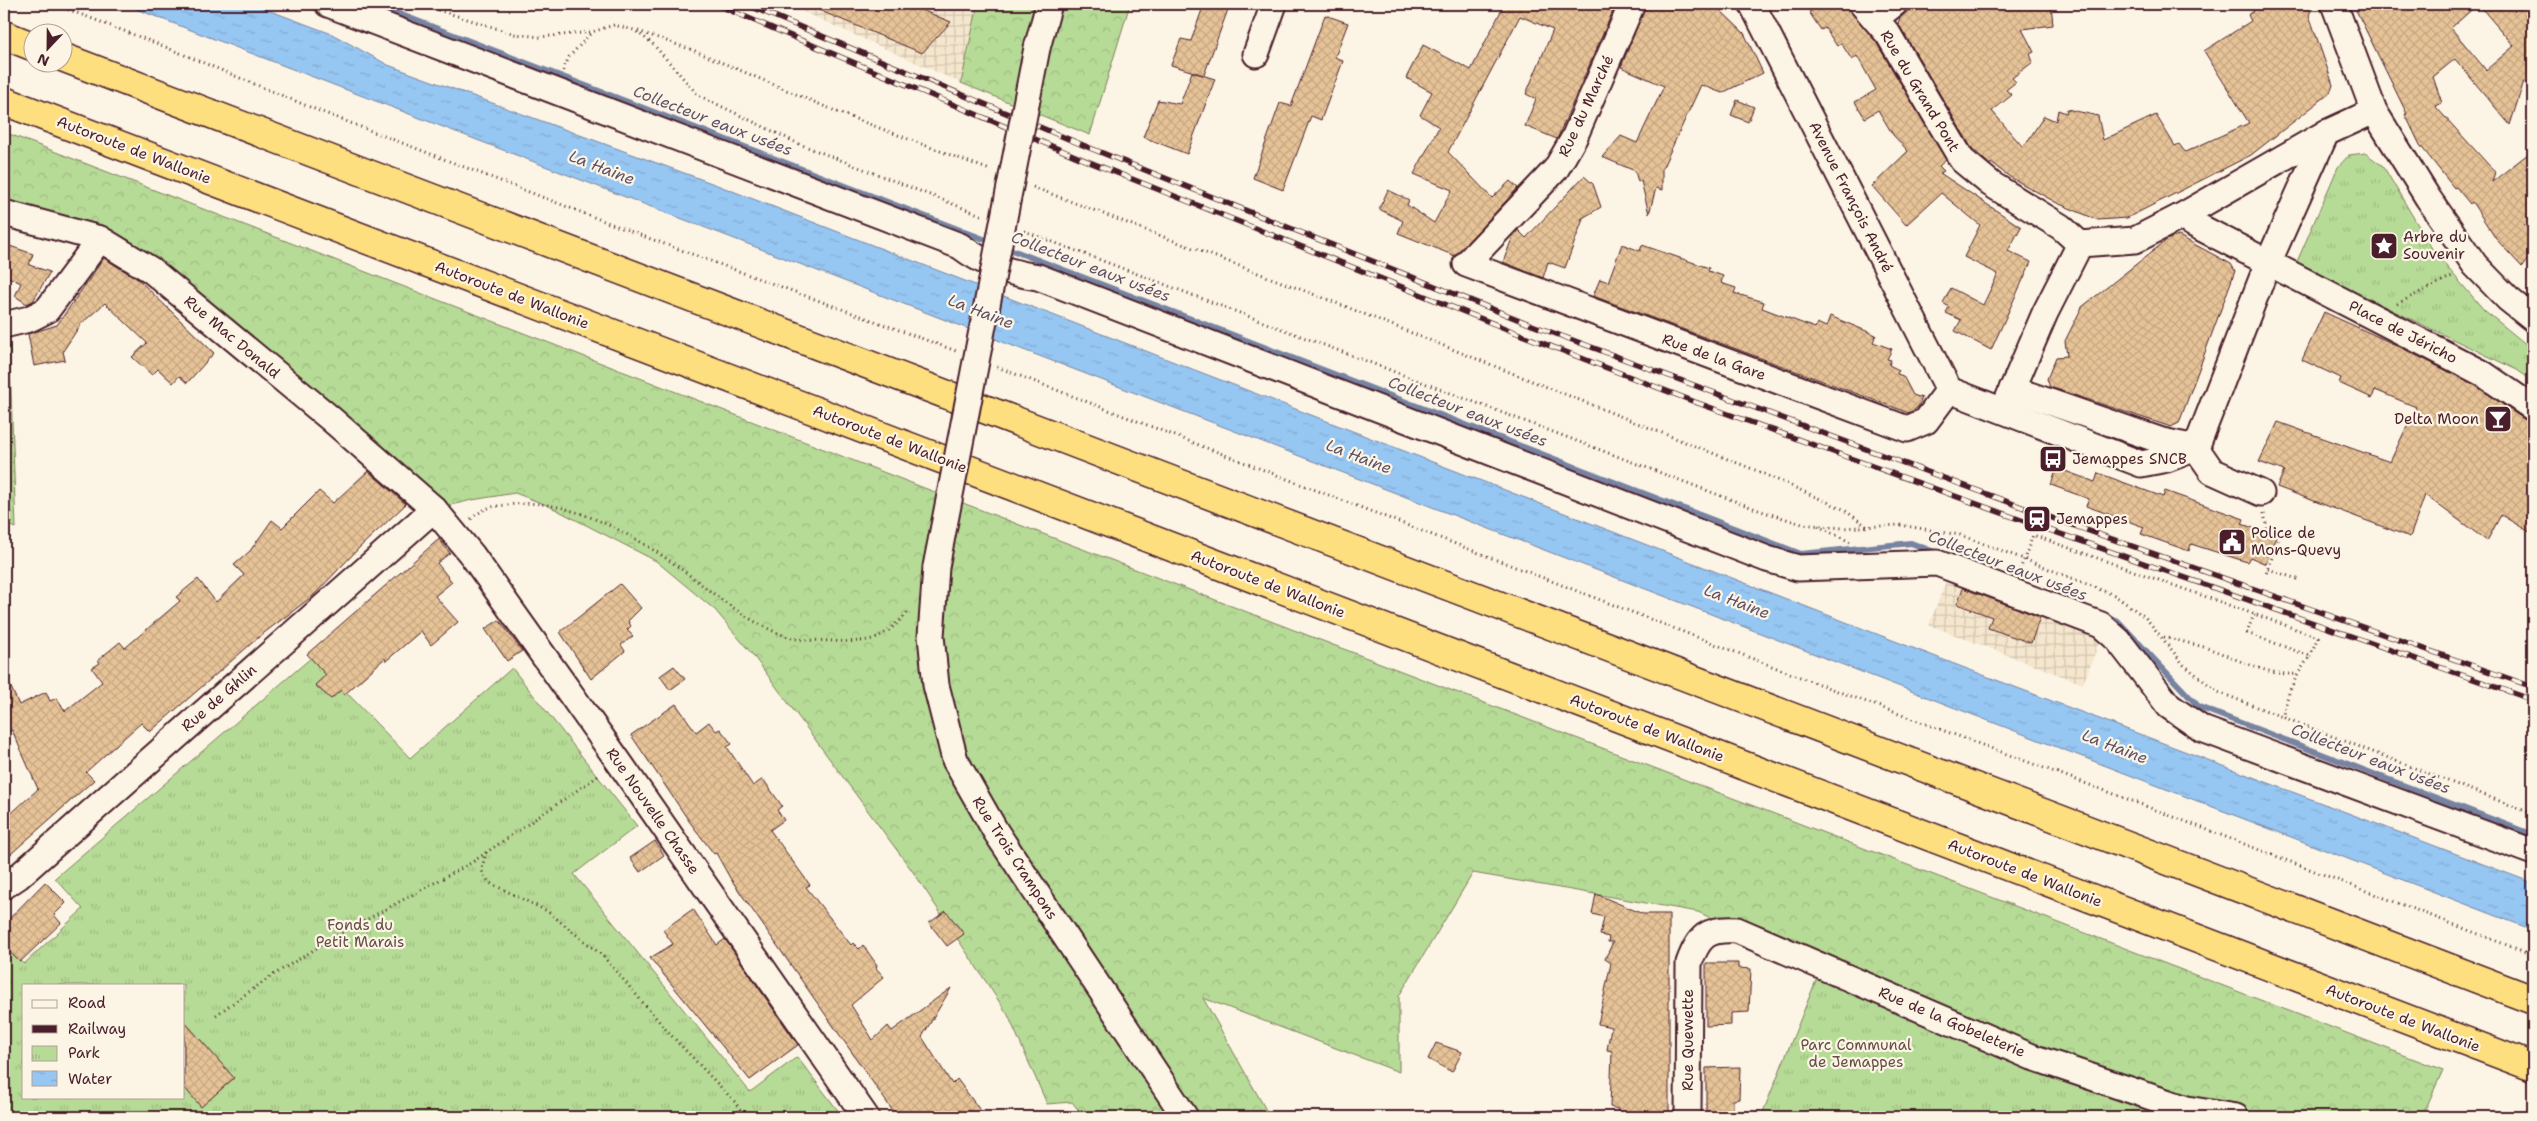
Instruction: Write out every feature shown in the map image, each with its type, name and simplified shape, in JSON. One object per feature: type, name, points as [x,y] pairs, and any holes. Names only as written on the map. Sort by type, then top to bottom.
[{"type":"highway","points":[[4,35],[22,42]]},
{"type":"highway","points":[[72,61],[2533,1000]]},
{"type":"highway","name":"Autoroute de Wallonie","points":[[4,100],[2533,1067]]},
{"type":"street","points":[[328,4],[960,246],[973,257],[1021,275],[1038,277],[1767,559],[1798,568],[1937,563],[2101,625],[2118,640],[2169,706],[2202,729],[2533,852]]},
{"type":"street","name":"Rue Trois Crampons","points":[[1049,4],[1038,48],[935,576],[931,636],[936,686],[955,760],[996,832],[1185,1117]]},
{"type":"street","points":[[1256,54],[1274,4]]},
{"type":"street","name":"Rue du Marché","points":[[1466,264],[1556,169],[1574,138],[1632,4]]},
{"type":"street","name":"Avenue François André","points":[[1752,4],[1949,390]]},
{"type":"street","points":[[1868,12],[1894,4]]},
{"type":"street","points":[[2334,4],[2374,110],[2428,198],[2475,265],[2508,299],[2533,319]]},
{"type":"street","name":"Rue du Grand Pont","points":[[1868,12],[1888,34],[1962,160],[1991,184],[2061,227],[2080,244]]},
{"type":"street","points":[[2007,400],[2045,313],[2080,244],[2135,240],[2180,217],[2326,133],[2374,110]]},
{"type":"street","points":[[1949,390],[2007,400],[2141,464],[2167,459],[2196,448],[2268,263],[2326,133]]},
{"type":"street","name":"Rue Mac Donald","points":[[4,214],[100,239],[151,270],[331,419],[434,509]]},
{"type":"street","name":"Place de Jéricho","points":[[2180,217],[2482,373],[2533,408]]},
{"type":"street","points":[[4,325],[29,319],[47,310],[100,239]]},
{"type":"street","name":"Rue de la Gare","points":[[1466,264],[1907,429],[1926,421],[1949,390]]},
{"type":"street","points":[[2196,448],[2212,472],[2261,493]]},
{"type":"street","name":"Rue Nouvelle Chasse","points":[[434,509],[454,533],[619,762],[866,1117]]},
{"type":"street","name":"Rue de Ghlin","points":[[4,886],[26,869],[434,509]]},
{"type":"street","name":"Rue de la Gobeleterie","points":[[1688,963],[1695,947],[1704,935],[1718,929],[1737,930],[2032,1057],[2187,1109],[2236,1117]]},
{"type":"street","name":"Rue Quewette","points":[[1688,963],[1688,1117]]},
{"type":"path","points":[[54,4],[163,46],[317,110],[640,235],[962,353]]},
{"type":"path","points":[[419,4],[515,34],[540,37],[592,32],[614,25],[634,30],[695,51],[840,113],[998,173]]},
{"type":"path","points":[[634,30],[652,43],[698,95],[797,143],[985,216]]},
{"type":"path","points":[[555,91],[569,57],[592,32]]},
{"type":"path","points":[[1025,184],[1339,304],[1755,470],[1842,509],[1870,528]]},
{"type":"path","points":[[1022,230],[1430,384],[1718,497],[1802,524],[1870,528],[1900,525],[1960,535],[2024,559],[2114,596],[2145,617],[2163,636],[2184,665],[2218,692],[2533,814]]},
{"type":"path","points":[[2372,316],[2475,265]]},
{"type":"path","points":[[989,364],[1794,675],[2114,794],[2533,955]]},
{"type":"path","points":[[2261,493],[2267,530],[2280,536],[2266,574]]},
{"type":"path","points":[[454,533],[485,508],[530,502],[572,510],[622,533],[671,562],[733,608],[765,627],[790,637],[816,640],[862,643],[879,637],[897,624],[935,576]]},
{"type":"path","points":[[2024,559],[2033,535],[2318,637],[2310,656],[2297,674],[2287,695],[2284,718]]},
{"type":"path","points":[[2268,569],[2300,580]]},
{"type":"path","points":[[2254,614],[2247,632],[2310,656]]},
{"type":"path","points":[[2163,636],[2208,648],[2269,672],[2284,675],[2297,674]]},
{"type":"path","points":[[216,1015],[274,975],[340,934],[471,863],[619,762]]},
{"type":"path","points":[[486,852],[482,868],[483,874],[490,883],[547,911],[603,956],[669,1033],[736,1102],[744,1117]]},
{"type":"shaded area","points":[[786,4],[978,4],[961,83]]},
{"type":"shaded area","points":[[1948,576],[2102,635],[2083,684],[1929,625]]},
{"type":"green space","points":[[978,4],[1130,4],[1090,135],[961,83]]},
{"type":"green space","points":[[4,132],[1025,527],[2443,1070],[2422,1117],[2236,1117],[2187,1109],[1737,930],[1698,912],[1473,873],[1399,996],[1399,1072],[1203,998],[1270,1117],[1084,1117],[1072,1102],[1047,1104],[1008,1015],[916,876],[752,654],[715,610],[656,561],[549,506],[515,493],[434,509],[151,270],[4,217]]},
{"type":"green space","points":[[2365,153],[2383,166],[2434,252],[2484,310],[2533,350],[2533,381],[2517,370],[2296,264],[2338,167],[2349,155]]},
{"type":"green space","points":[[4,336],[9,337],[16,528],[4,524]]},
{"type":"green space","name":"Fonds du Petit Marais","points":[[312,657],[410,758],[512,668],[637,826],[574,874],[750,1092],[797,1057],[843,1117],[4,1117],[4,947],[24,964],[83,909],[55,878]]},
{"type":"green space","name":"Parc Communal de Jemappes","points":[[1821,968],[2207,1117],[1761,1117]]},
{"type":"water","name":"La Haine","points":[[123,4],[252,4],[332,34],[388,65],[717,185],[1962,667],[2533,883],[2533,930]]},
{"type":"building","points":[[804,4],[907,4],[951,22],[922,53]]},
{"type":"building","points":[[1204,4],[1230,4],[1204,75],[1171,65],[1181,39],[1191,41]]},
{"type":"building","points":[[1490,4],[1616,4],[1557,139],[1525,126],[1536,99],[1526,94],[1553,30],[1520,16],[1448,152],[1492,198],[1510,181],[1518,188],[1455,256],[1398,233],[1403,221],[1379,209],[1388,190],[1409,200],[1407,205],[1434,223],[1452,190],[1414,174],[1439,127],[1420,115],[1432,92],[1406,78],[1423,45],[1471,70],[1502,9]]},
{"type":"building","points":[[1646,4],[1714,4],[1744,33],[1763,73],[1722,93],[1701,85],[1662,169],[1662,190],[1656,188],[1649,214],[1641,181],[1638,182],[1635,171],[1602,157],[1621,136],[1637,143],[1664,86],[1621,67]]},
{"type":"building","points":[[1825,4],[1845,4],[1876,42],[1946,160],[1939,166],[1944,171],[1940,173],[2021,227],[2008,251],[2031,262],[1991,350],[1955,331],[1961,320],[1946,313],[1949,307],[1943,303],[1951,288],[1983,305],[1998,274],[1964,257],[1980,225],[1941,193],[1906,225],[1872,186],[1908,151],[1893,135],[1878,110],[1865,118],[1855,102],[1876,90],[1857,56],[1852,60],[1841,43],[1837,46],[1825,28],[1821,30],[1809,12]]},
{"type":"building","points":[[1916,4],[2051,4],[2053,25],[2022,29],[2034,52],[2030,54],[2033,62],[2012,78],[2016,82],[2006,90],[2012,95],[1992,111],[2022,146],[2029,139],[2044,116],[2056,121],[2058,110],[2066,113],[2067,109],[2098,116],[2103,140],[2156,115],[2175,146],[2179,144],[2185,152],[2249,123],[2204,51],[2251,21],[2248,15],[2254,11],[2249,4],[2314,4],[2309,15],[2333,85],[2330,93],[2251,155],[2127,218],[2098,220],[2057,203],[2010,177],[1991,163],[1990,165],[1971,147],[1898,23],[1900,18]]},
{"type":"building","points":[[2353,4],[2478,4],[2533,4],[2533,92],[2524,81],[2510,125],[2455,59],[2433,77],[2442,103],[2435,106],[2495,172],[2492,182],[2533,150],[2533,217],[2524,225],[2532,231],[2526,236],[2533,244],[2533,252],[2522,267],[2496,239],[2472,202],[2470,204],[2456,187],[2454,188],[2420,145],[2405,114],[2407,114]],"holes":[[[2478,4],[2514,46],[2486,70],[2451,28]]]},
{"type":"building","points":[[1325,15],[1348,23],[1335,57],[1343,61],[1321,120],[1311,116],[1283,190],[1253,178],[1280,103],[1291,106]]},
{"type":"building","points":[[1192,72],[1215,79],[1187,154],[1143,137],[1158,100],[1180,104]]},
{"type":"building","points":[[1737,100],[1754,107],[1748,122],[1731,115]]},
{"type":"building","points":[[1584,176],[1593,184],[1601,207],[1581,219],[1583,219],[1565,268],[1548,262],[1543,278],[1503,262],[1513,236],[1518,230],[1526,238]]},
{"type":"building","points":[[2179,236],[2231,264],[2235,271],[2179,423],[2171,427],[2050,387],[2047,379],[2056,357],[2067,356],[2065,341],[2082,307],[2168,239]]},
{"type":"building","points":[[4,244],[33,254],[29,265],[50,272],[33,301],[27,304],[15,296],[21,283],[4,275]]},
{"type":"building","points":[[1622,244],[1640,251],[1642,245],[1709,268],[1708,271],[1723,276],[1721,283],[1736,288],[1734,293],[1764,302],[1762,308],[1815,328],[1817,323],[1826,327],[1830,316],[1876,335],[1873,342],[1892,349],[1887,359],[1891,360],[1889,365],[1899,370],[1897,374],[1903,376],[1913,395],[1922,398],[1918,407],[1909,413],[1593,296],[1600,279],[1608,282]]},
{"type":"building","points":[[104,258],[139,280],[214,353],[187,383],[179,376],[173,383],[158,369],[152,375],[132,357],[147,343],[105,303],[81,324],[63,351],[65,360],[34,366],[28,334],[57,325]]},
{"type":"building","points":[[2324,312],[2398,346],[2475,385],[2525,420],[2533,423],[2533,534],[2501,515],[2487,541],[2425,495],[2410,537],[2277,487],[2284,471],[2259,462],[2278,422],[2390,462],[2416,407],[2375,390],[2372,398],[2339,383],[2341,378],[2302,360]]},
{"type":"building","points":[[2057,468],[2095,482],[2098,473],[2163,497],[2165,491],[2244,519],[2242,524],[2276,536],[2266,564],[2250,557],[2247,562],[2191,544],[2189,551],[2141,534],[2144,527],[2086,506],[2089,499],[2051,485]]},
{"type":"building","points":[[368,471],[406,504],[360,547],[314,595],[260,636],[150,732],[141,723],[116,745],[86,772],[94,780],[4,860],[4,820],[38,789],[12,730],[4,734],[4,672],[19,705],[46,692],[50,701],[57,698],[65,711],[102,682],[92,668],[100,663],[98,660],[120,642],[125,648],[180,601],[176,597],[198,579],[216,602],[244,575],[234,565],[250,551],[272,520],[282,528],[319,491],[333,503]]},
{"type":"building","points":[[439,539],[450,553],[437,563],[452,582],[435,596],[458,622],[431,645],[421,631],[386,661],[385,658],[344,695],[341,690],[331,699],[315,685],[326,675],[307,654]]},
{"type":"building","points":[[620,584],[641,608],[628,621],[631,626],[627,630],[633,636],[621,645],[625,651],[591,679],[560,632]]},
{"type":"building","points":[[1963,588],[2040,617],[2031,643],[1988,628],[1992,617],[1957,604]]},
{"type":"building","points":[[499,620],[522,651],[507,661],[485,629]]},
{"type":"building","points":[[674,666],[685,679],[670,690],[660,676]]},
{"type":"building","points":[[676,704],[696,732],[709,722],[716,731],[720,729],[732,744],[727,747],[753,786],[763,779],[782,806],[777,810],[784,820],[770,830],[810,885],[806,887],[851,945],[853,943],[859,949],[863,945],[877,965],[876,968],[884,977],[851,1005],[873,1040],[888,1026],[892,1031],[951,988],[922,1037],[952,1084],[957,1079],[985,1117],[897,1117],[730,878],[716,853],[714,854],[689,821],[631,735]]},
{"type":"building","points":[[655,841],[664,855],[640,872],[630,858]]},
{"type":"building","points":[[45,882],[66,903],[54,915],[61,923],[20,962],[4,947],[4,924]]},
{"type":"building","points":[[1596,894],[1643,914],[1669,914],[1669,1117],[1617,1116],[1618,1109],[1610,1107],[1612,1051],[1607,1050],[1611,1027],[1598,1024],[1611,963],[1605,959],[1613,942],[1608,942],[1609,937],[1600,935],[1604,917],[1592,914]]},
{"type":"building","points":[[693,909],[717,945],[725,939],[798,1045],[750,1080],[650,958],[673,944],[663,930]]},
{"type":"building","points":[[946,911],[964,934],[947,946],[929,923]]},
{"type":"building","points":[[1706,963],[1738,963],[1738,968],[1751,969],[1749,1012],[1731,1013],[1731,1025],[1706,1026]]},
{"type":"building","points":[[185,1022],[234,1078],[201,1107],[185,1088]]},
{"type":"building","points":[[1436,1043],[1462,1052],[1452,1072],[1428,1059]]},
{"type":"building","points":[[1740,1067],[1739,1099],[1733,1100],[1733,1117],[1706,1117],[1706,1068]]},
{"type":"waterway","name":"Collecteur eaux usées","points":[[373,4],[994,243]]},
{"type":"waterway","name":"Collecteur eaux usées","points":[[1004,247],[1801,554],[1911,543],[1937,553]]},
{"type":"waterway","name":"Collecteur eaux usées","points":[[2105,616],[2118,621],[2199,707],[2533,835]]},
{"type":"railway","points":[[715,4],[1087,161],[1695,402],[2035,525],[2533,700]]},
{"type":"railway","points":[[745,4],[1090,148],[1532,325],[2038,513],[2533,687]]},
{"type":"place","name":"Arbre du Souvenir","points":[[2384,246]]},
{"type":"place","name":"Delta Moon","points":[[2498,419]]},
{"type":"place","name":"Jemappes SNCB","points":[[2053,459]]},
{"type":"place","name":"Jemappes","points":[[2037,519]]},
{"type":"place","name":"Police de Mons-Quevy","points":[[2232,542]]}]
